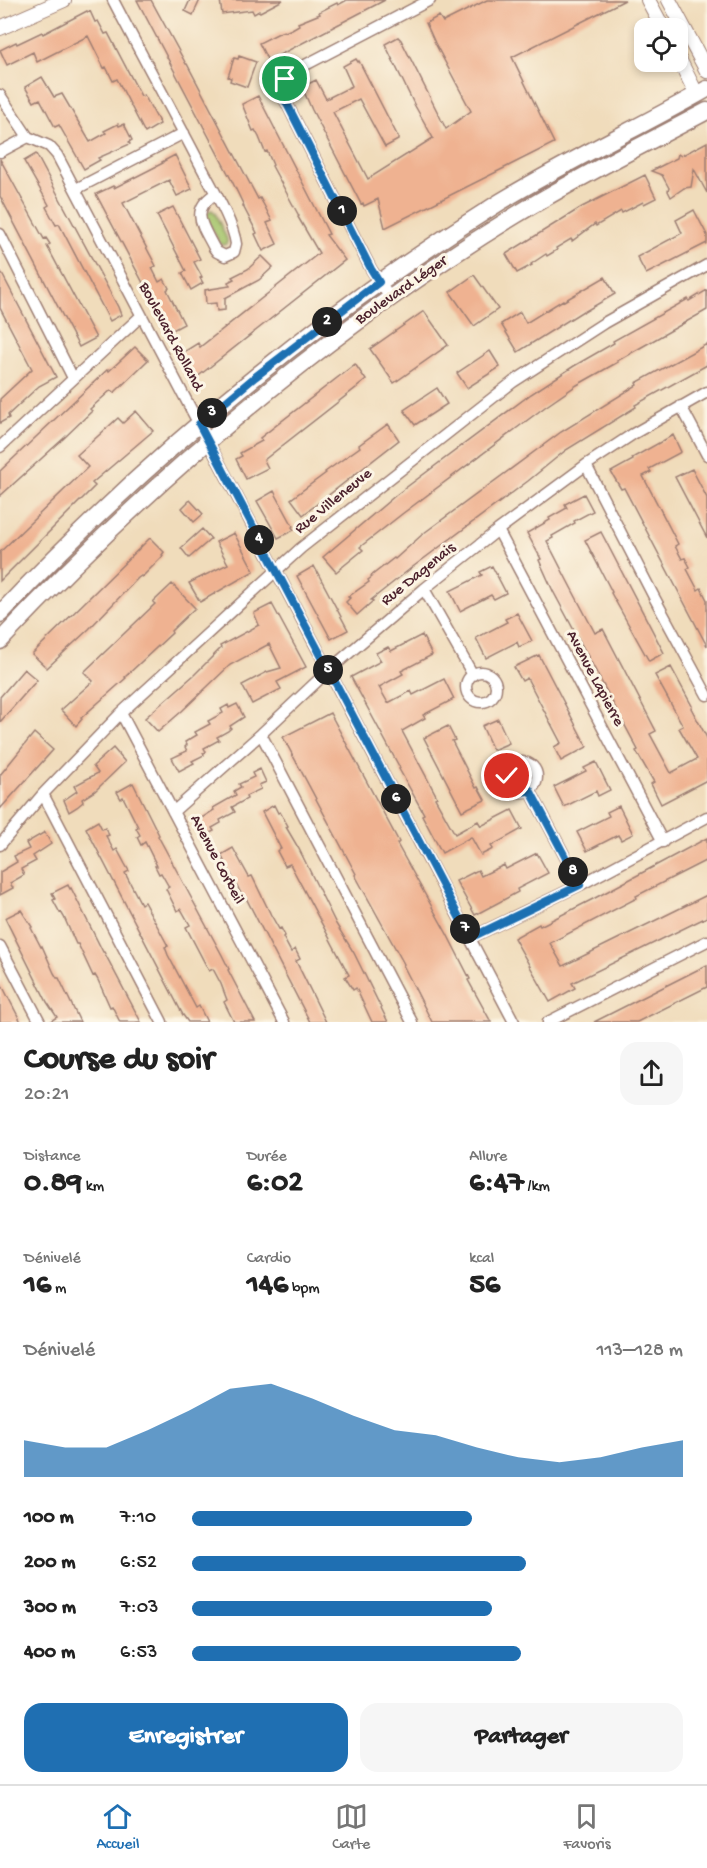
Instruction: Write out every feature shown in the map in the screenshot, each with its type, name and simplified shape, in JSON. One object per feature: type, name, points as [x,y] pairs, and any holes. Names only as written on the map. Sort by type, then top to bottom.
[{"type":"main road","name":"Boulevard Léger","points":[[0,614],[105,507],[199,424],[255,377],[379,282],[501,202],[583,155],[702,92]]},
{"type":"main road","points":[[702,92],[707,111]]},
{"type":"main road","name":"Boulevard Léger","points":[[0,641],[48,590],[112,528],[208,441],[307,360],[390,298],[507,221],[591,171],[707,111]]},
{"type":"main road","points":[[583,155],[591,171]]},
{"type":"street","points":[[0,28],[64,0]]},
{"type":"street","points":[[113,0],[184,133],[215,194],[236,240],[234,252],[225,256],[214,248],[199,218],[203,203],[215,194]]},
{"type":"street","points":[[390,298],[371,269],[284,98],[282,85],[290,74],[430,0]]},
{"type":"street","points":[[648,0],[658,18]]},
{"type":"street","points":[[669,0],[707,70]]},
{"type":"street","points":[[688,72],[702,92]]},
{"type":"street","name":"Boulevard Rolland","points":[[0,95],[28,137],[53,150],[76,189],[514,1022]]},
{"type":"street","points":[[76,189],[184,133]]},
{"type":"street","points":[[0,152],[28,137]]},
{"type":"street","points":[[0,234],[73,378]]},
{"type":"street","name":"Rue Villeneuve","points":[[0,845],[43,794],[121,713],[275,570],[372,491],[513,382],[604,323],[707,265]]},
{"type":"street","points":[[0,447],[141,316]]},
{"type":"street","name":"Rue Dagenais","points":[[173,812],[328,671],[424,589],[586,465],[633,434],[707,392]]},
{"type":"street","points":[[681,406],[707,455]]},
{"type":"street","points":[[586,465],[707,695]]},
{"type":"street","name":"Avenue Lapierre","points":[[498,531],[663,842]]},
{"type":"street","points":[[424,589],[473,675]]},
{"type":"street","name":"Avenue Corbeil","points":[[121,713],[284,1022]]},
{"type":"street","points":[[261,734],[412,1022]]},
{"type":"street","points":[[530,790],[580,885]]},
{"type":"street","points":[[43,794],[162,1022]]},
{"type":"street","points":[[470,938],[580,885],[707,817]]},
{"type":"street","points":[[548,1022],[707,941]]},
{"type":"street","points":[[0,946],[40,1022]]},
{"type":"green space","points":[[212,210],[227,239],[224,245],[220,244],[205,216]]},
{"type":"building","points":[[137,0],[151,0],[258,199],[260,198],[266,209],[272,221],[267,223],[277,244],[263,251],[255,234],[257,233],[231,179]]},
{"type":"building","points":[[190,0],[200,0],[193,15],[185,11]]},
{"type":"building","points":[[220,0],[283,0],[254,14],[252,10],[222,14]]},
{"type":"building","points":[[347,0],[385,0],[268,61],[259,43],[292,29],[299,25],[298,23]]},
{"type":"building","points":[[487,0],[625,0],[512,57],[554,143],[385,228],[378,199],[364,206],[363,203],[361,204],[302,87],[316,80],[326,99],[352,86],[343,66],[356,59],[359,61],[398,137],[398,140],[385,147],[359,99],[333,112],[368,179],[433,138],[385,44],[398,37],[401,40],[446,129],[471,111],[426,23],[439,16],[443,22]]},
{"type":"building","points":[[90,11],[95,22],[98,21],[105,34],[108,33],[141,96],[144,95],[160,124],[145,133],[117,79],[113,81],[106,67],[104,68],[88,36],[37,62],[33,52],[7,65],[0,50],[42,32],[43,34]]},
{"type":"building","points":[[239,56],[256,62],[247,87],[230,81],[231,78],[228,77],[234,58],[238,59]]},
{"type":"building","points":[[42,77],[54,97],[62,94],[90,142],[106,133],[104,131],[118,124],[119,126],[124,124],[132,140],[130,144],[98,158],[100,160],[84,169],[59,125],[55,127],[40,99],[34,102],[25,87]]},
{"type":"building","points":[[258,96],[329,234],[326,235],[345,260],[196,378],[179,355],[198,343],[200,347],[319,253],[272,166],[267,151],[265,152],[255,130],[253,131],[242,104]]},
{"type":"building","points":[[707,142],[707,193],[694,169],[691,187],[684,188],[671,197],[662,175],[651,171],[677,158],[678,154],[681,156]]},
{"type":"building","points":[[36,154],[118,307],[121,315],[110,321],[59,224],[56,225],[46,207],[49,205],[24,161]]},
{"type":"building","points":[[175,155],[192,189],[177,196],[169,180],[123,203],[156,266],[152,268],[159,282],[164,279],[184,324],[169,332],[96,194],[113,186],[114,188]]},
{"type":"building","points":[[0,159],[44,239],[46,238],[50,244],[47,246],[96,338],[79,347],[0,196]]},
{"type":"building","points":[[645,175],[656,198],[622,213],[621,211],[596,226],[595,224],[572,241],[571,239],[556,248],[557,250],[547,256],[546,254],[517,273],[506,254],[582,207]]},
{"type":"building","points":[[173,207],[200,259],[194,262],[203,283],[191,290],[182,273],[186,271],[157,215]]},
{"type":"building","points":[[694,210],[707,235],[707,243],[646,274],[637,257],[682,233],[676,220]]},
{"type":"building","points":[[262,256],[273,267],[259,280],[225,298],[225,310],[217,311],[216,303],[206,304],[205,290],[230,286],[228,282],[234,279],[232,277],[248,269]]},
{"type":"building","points":[[0,270],[56,377],[39,386],[8,415],[9,418],[0,423],[0,399],[32,369],[0,308]]},
{"type":"building","points":[[474,275],[498,309],[474,326],[450,292]]},
{"type":"building","points":[[605,277],[615,294],[583,311],[518,352],[501,324],[520,312],[526,323]]},
{"type":"building","points":[[707,290],[707,310],[617,361],[545,407],[360,547],[363,550],[336,572],[323,557],[396,495],[531,394],[614,343],[613,341]]},
{"type":"building","points":[[424,311],[448,345],[394,383],[370,349]]},
{"type":"building","points":[[707,344],[707,365],[635,405],[636,407],[566,450],[410,569],[371,600],[373,601],[357,615],[346,602],[350,598],[348,597],[369,582],[371,576],[395,559],[424,533],[561,432],[637,385],[636,383]]},
{"type":"building","points":[[135,347],[148,360],[114,393],[111,390],[90,409],[92,411],[0,496],[0,471],[108,369],[109,371]]},
{"type":"building","points":[[490,351],[500,367],[467,388],[457,373]]},
{"type":"building","points":[[355,364],[366,380],[264,460],[268,468],[246,479],[236,459],[242,456],[240,453],[262,441],[260,438]]},
{"type":"building","points":[[437,388],[447,404],[415,425],[404,410]]},
{"type":"building","points":[[136,411],[153,431],[92,483],[95,486],[0,581],[0,552],[88,467],[77,455],[118,418],[123,423]]},
{"type":"building","points":[[388,424],[399,440],[303,515],[291,499]]},
{"type":"building","points":[[673,435],[681,452],[649,469],[651,472],[643,476],[678,544],[675,546],[682,559],[685,558],[690,567],[687,569],[698,590],[701,588],[707,600],[707,646],[624,488],[621,489],[611,472]]},
{"type":"building","points":[[692,469],[707,498],[707,538],[675,477]]},
{"type":"building","points":[[274,491],[294,530],[278,538],[257,501]]},
{"type":"building","points":[[584,494],[593,511],[574,521],[575,523],[547,541],[595,633],[603,629],[656,731],[650,734],[671,773],[697,759],[679,728],[683,726],[655,675],[671,667],[707,738],[707,780],[661,804],[651,784],[654,782],[553,591],[539,560],[541,559],[527,533],[567,508],[565,504]]},
{"type":"building","points":[[190,500],[203,514],[194,522],[182,508]]},
{"type":"building","points":[[202,529],[211,539],[189,558],[181,548]]},
{"type":"building","points":[[601,532],[664,653],[649,661],[585,540]]},
{"type":"building","points":[[234,533],[254,571],[200,602],[189,583],[228,564],[216,542]]},
{"type":"building","points":[[150,538],[164,552],[163,556],[47,668],[32,654]]},
{"type":"building","points":[[314,566],[348,630],[331,639],[297,576]]},
{"type":"building","points":[[492,566],[506,593],[494,599],[491,595],[460,611],[450,591],[482,575],[480,572]]},
{"type":"building","points":[[172,584],[195,608],[126,678],[81,718],[76,726],[61,710],[93,681],[84,672],[155,604],[153,602]]},
{"type":"building","points":[[272,604],[306,667],[277,682],[281,689],[252,704],[242,685],[267,672],[281,668],[269,644],[230,665],[158,732],[145,718],[194,675],[221,648],[220,646],[259,625],[254,613]]},
{"type":"building","points":[[517,613],[532,641],[519,647],[517,642],[486,658],[476,638],[507,622],[505,619]]},
{"type":"building","points":[[422,635],[432,655],[401,671],[403,674],[379,687],[388,703],[411,691],[413,695],[444,679],[454,699],[423,715],[425,718],[402,731],[455,834],[478,821],[481,826],[512,810],[522,829],[491,846],[493,849],[481,855],[471,837],[442,853],[422,815],[424,814],[351,677],[381,661],[376,653],[388,647],[391,651]]},
{"type":"building","points":[[539,655],[587,747],[561,761],[554,747],[561,743],[527,678],[522,681],[514,667]]},
{"type":"building","points":[[24,669],[37,680],[0,722],[0,697]]},
{"type":"building","points":[[237,704],[244,717],[217,737],[219,740],[204,748],[206,752],[203,753],[204,755],[179,771],[172,758],[187,751],[185,742],[197,735],[195,732],[210,724],[208,721],[223,713],[221,709]]},
{"type":"building","points":[[330,713],[491,1022],[432,1022],[404,964],[283,737]]},
{"type":"building","points":[[498,719],[509,743],[493,750],[482,726]]},
{"type":"building","points":[[448,726],[455,740],[452,741],[476,788],[478,787],[485,800],[462,811],[424,738]]},
{"type":"building","points":[[34,733],[53,750],[0,809],[0,775]]},
{"type":"building","points":[[113,748],[125,762],[95,791],[82,799],[83,802],[69,812],[64,800],[77,791],[74,786],[98,773],[93,766]]},
{"type":"building","points":[[596,762],[610,790],[598,796],[596,791],[564,807],[554,787],[586,771],[584,768]]},
{"type":"building","points":[[260,769],[266,782],[259,785],[261,789],[246,796],[247,799],[232,807],[235,812],[220,820],[221,823],[212,828],[214,831],[206,835],[200,819],[214,810],[213,808],[236,795],[234,791],[241,787],[239,784],[254,777],[252,773]]},
{"type":"building","points":[[133,783],[158,836],[255,1022],[234,1022],[224,1002],[227,1000],[221,984],[213,969],[209,971],[186,927],[190,925],[181,909],[177,911],[166,889],[169,887],[161,873],[159,874],[145,842],[141,845],[137,837],[140,835],[136,828],[138,827],[123,797],[121,799],[117,792]]},
{"type":"building","points":[[274,805],[288,826],[286,827],[336,924],[354,953],[388,1022],[372,1022],[356,988],[353,990],[345,977],[349,975],[290,864],[285,866],[277,851],[281,849],[262,812]]},
{"type":"building","points":[[619,806],[633,834],[621,840],[618,835],[587,851],[577,832],[609,816],[607,812]]},
{"type":"building","points":[[98,821],[102,829],[105,828],[109,835],[106,836],[114,851],[117,849],[129,871],[125,873],[141,904],[144,902],[168,946],[165,947],[168,955],[196,1008],[199,1006],[207,1022],[188,1022],[183,1015],[86,828]]},
{"type":"building","points":[[45,832],[51,844],[33,856],[36,861],[21,869],[24,875],[10,883],[13,888],[0,895],[0,872],[17,862],[14,856],[29,849],[26,843]]},
{"type":"building","points":[[707,838],[707,860],[550,943],[563,966],[707,895],[707,917],[572,983],[575,988],[550,1002],[514,938]]},
{"type":"building","points":[[233,848],[249,877],[252,876],[279,929],[281,928],[291,952],[295,949],[300,959],[296,961],[326,1022],[310,1022],[246,898],[244,899],[221,855]]},
{"type":"building","points":[[537,853],[548,873],[475,915],[456,881],[478,870],[481,876],[504,865],[506,869]]},
{"type":"building","points":[[68,885],[141,1022],[120,1022],[112,1006],[110,1007],[98,980],[95,975],[93,976],[64,917],[53,900],[55,899],[52,893]]},
{"type":"building","points":[[21,910],[42,946],[54,973],[59,978],[80,1022],[49,1022],[57,1017],[47,1002],[5,918]]},
{"type":"building","points":[[707,965],[707,987],[637,1022],[594,1022]]},
{"type":"building","points":[[0,981],[7,995],[21,1022],[0,1022]]},
{"type":"route","points":[[285,79],[282,85],[284,98],[379,282],[255,377],[199,424],[470,938],[580,885],[530,790],[516,791],[509,785],[507,776]]}]
